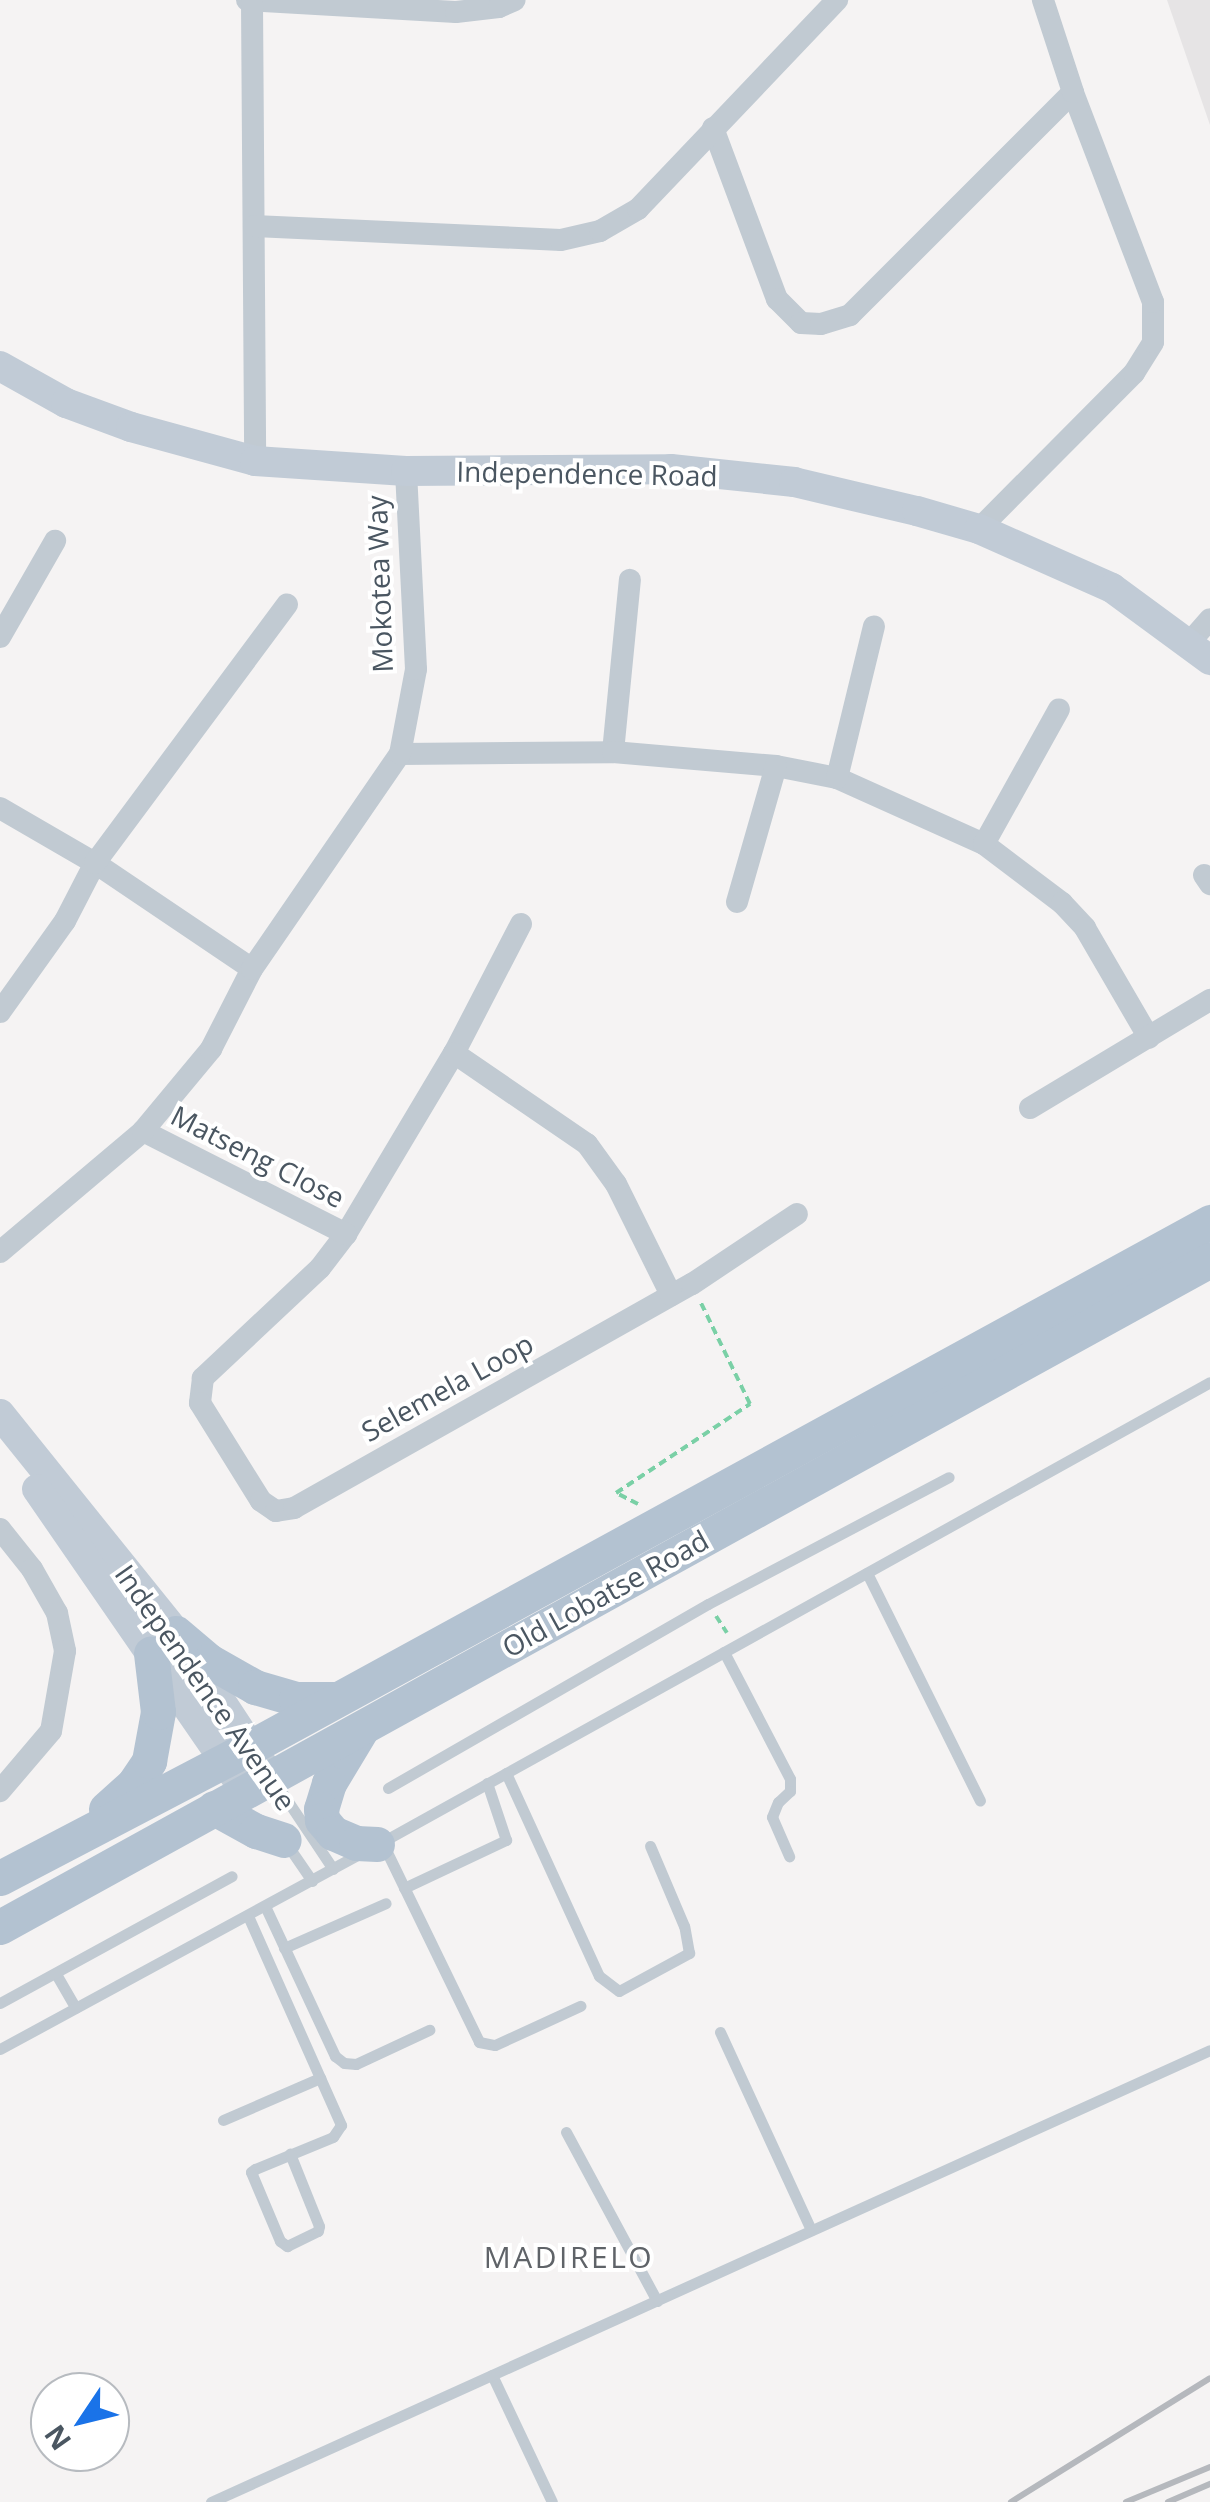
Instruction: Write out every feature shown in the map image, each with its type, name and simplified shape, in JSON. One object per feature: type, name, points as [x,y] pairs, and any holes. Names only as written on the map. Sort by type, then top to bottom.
[{"type":"main road","name":"Old Lobatse Road","points":[[0,1878],[66,1840],[267,1802],[336,1699],[1210,1222]]},
{"type":"main road","name":"Old Lobatse Road","points":[[0,1927],[267,1802],[364,1725],[1210,1260]]},
{"type":"main road","points":[[66,1840],[133,1784],[149,1761],[164,1643],[209,1660],[256,1687],[296,1698],[336,1699]]},
{"type":"main road","points":[[267,1802],[329,1783],[364,1725]]},
{"type":"main road","points":[[267,1802],[341,1837],[379,1843]]},
{"type":"street","points":[[255,461],[249,2],[456,12],[499,7],[514,0]]},
{"type":"street","points":[[254,226],[560,240],[600,231],[638,209],[837,0]]},
{"type":"street","points":[[979,529],[1134,373],[1153,342],[1153,302],[1073,92],[1044,0]]},
{"type":"street","points":[[714,128],[776,299],[802,324],[821,324],[850,315],[1073,92]]},
{"type":"street","name":"Independence Road","points":[[2,371],[82,410],[255,461],[406,472],[671,469],[794,482],[979,529],[1112,588],[1203,640]]},
{"type":"street","name":"Mokotea Way","points":[[400,754],[416,668],[406,472]]},
{"type":"street","points":[[0,637],[55,540]]},
{"type":"street","points":[[613,752],[630,580]]},
{"type":"street","points":[[0,1012],[65,921],[96,863],[287,604]]},
{"type":"street","points":[[837,778],[874,626]]},
{"type":"street","points":[[984,844],[1058,710]]},
{"type":"street","points":[[0,1252],[143,1131],[211,1049],[252,969],[400,754],[613,752],[776,766],[837,778],[984,844],[1062,903],[1085,928],[1149,1038]]},
{"type":"street","points":[[737,902],[776,766]]},
{"type":"street","points":[[0,808],[96,863],[252,969]]},
{"type":"street","points":[[346,1234],[454,1053],[521,924]]},
{"type":"street","points":[[1030,1108],[1210,1000]]},
{"type":"street","points":[[454,1053],[587,1144],[682,1290],[797,1214]]},
{"type":"street","name":"Matseng Close","points":[[143,1131],[346,1234]]},
{"type":"street","name":"Selemela Loop","points":[[346,1234],[320,1268],[209,1368],[199,1388],[200,1403],[260,1501],[276,1511],[294,1508],[682,1290]]},
{"type":"street","name":"Independence Avenue","points":[[0,1414],[164,1643],[267,1802]]},
{"type":"street","name":"Independence Avenue","points":[[0,1437],[164,1643]]},
{"type":"street","points":[[0,1530],[32,1569],[57,1613],[65,1652],[51,1731],[0,1791]]},
{"type":"lane","points":[[0,2049],[312,1881],[1210,1382]]},
{"type":"lane","points":[[388,1788],[708,1604],[948,1476]]},
{"type":"lane","points":[[866,1573],[980,1802]]},
{"type":"lane","points":[[724,1652],[790,1780],[790,1792],[778,1802],[772,1817],[790,1856]]},
{"type":"lane","points":[[506,1773],[599,1976],[620,1991],[688,1952],[684,1926],[650,1846]]},
{"type":"lane","points":[[404,1888],[506,1840],[487,1784]]},
{"type":"lane","name":"Independence Avenue","points":[[267,1802],[333,1868]]},
{"type":"lane","name":"Independence Avenue","points":[[267,1802],[312,1881]]},
{"type":"lane","points":[[379,1843],[479,2042],[495,2045],[580,2006]]},
{"type":"lane","points":[[0,2003],[232,1876]]},
{"type":"lane","points":[[284,1948],[386,1903]]},
{"type":"lane","points":[[265,1906],[335,2056],[344,2064],[356,2064],[430,2030]]},
{"type":"lane","points":[[248,1916],[341,2125],[333,2137],[254,2168],[250,2177],[280,2241],[288,2246],[318,2231],[319,2226],[290,2154]]},
{"type":"lane","points":[[56,1974],[76,2008]]},
{"type":"lane","points":[[720,2032],[811,2230]]},
{"type":"lane","points":[[211,2502],[1210,2050]]},
{"type":"lane","points":[[223,2120],[320,2078]]},
{"type":"lane","points":[[566,2132],[657,2300]]},
{"type":"lane","points":[[492,2375],[552,2502]]},
{"type":"path","points":[[642,1506],[616,1493],[750,1404],[682,1290]]},
{"type":"shaded area","points":[[1167,0],[1210,0],[1210,125]]},
{"type":"railway","points":[[1011,2502],[1210,2378]]},
{"type":"railway","points":[[1126,2502],[1210,2467]]},
{"type":"railway","points":[[1168,2502],[1210,2484]]},
{"type":"district","name":"MADIRELO","points":[[569,2257]]}]
